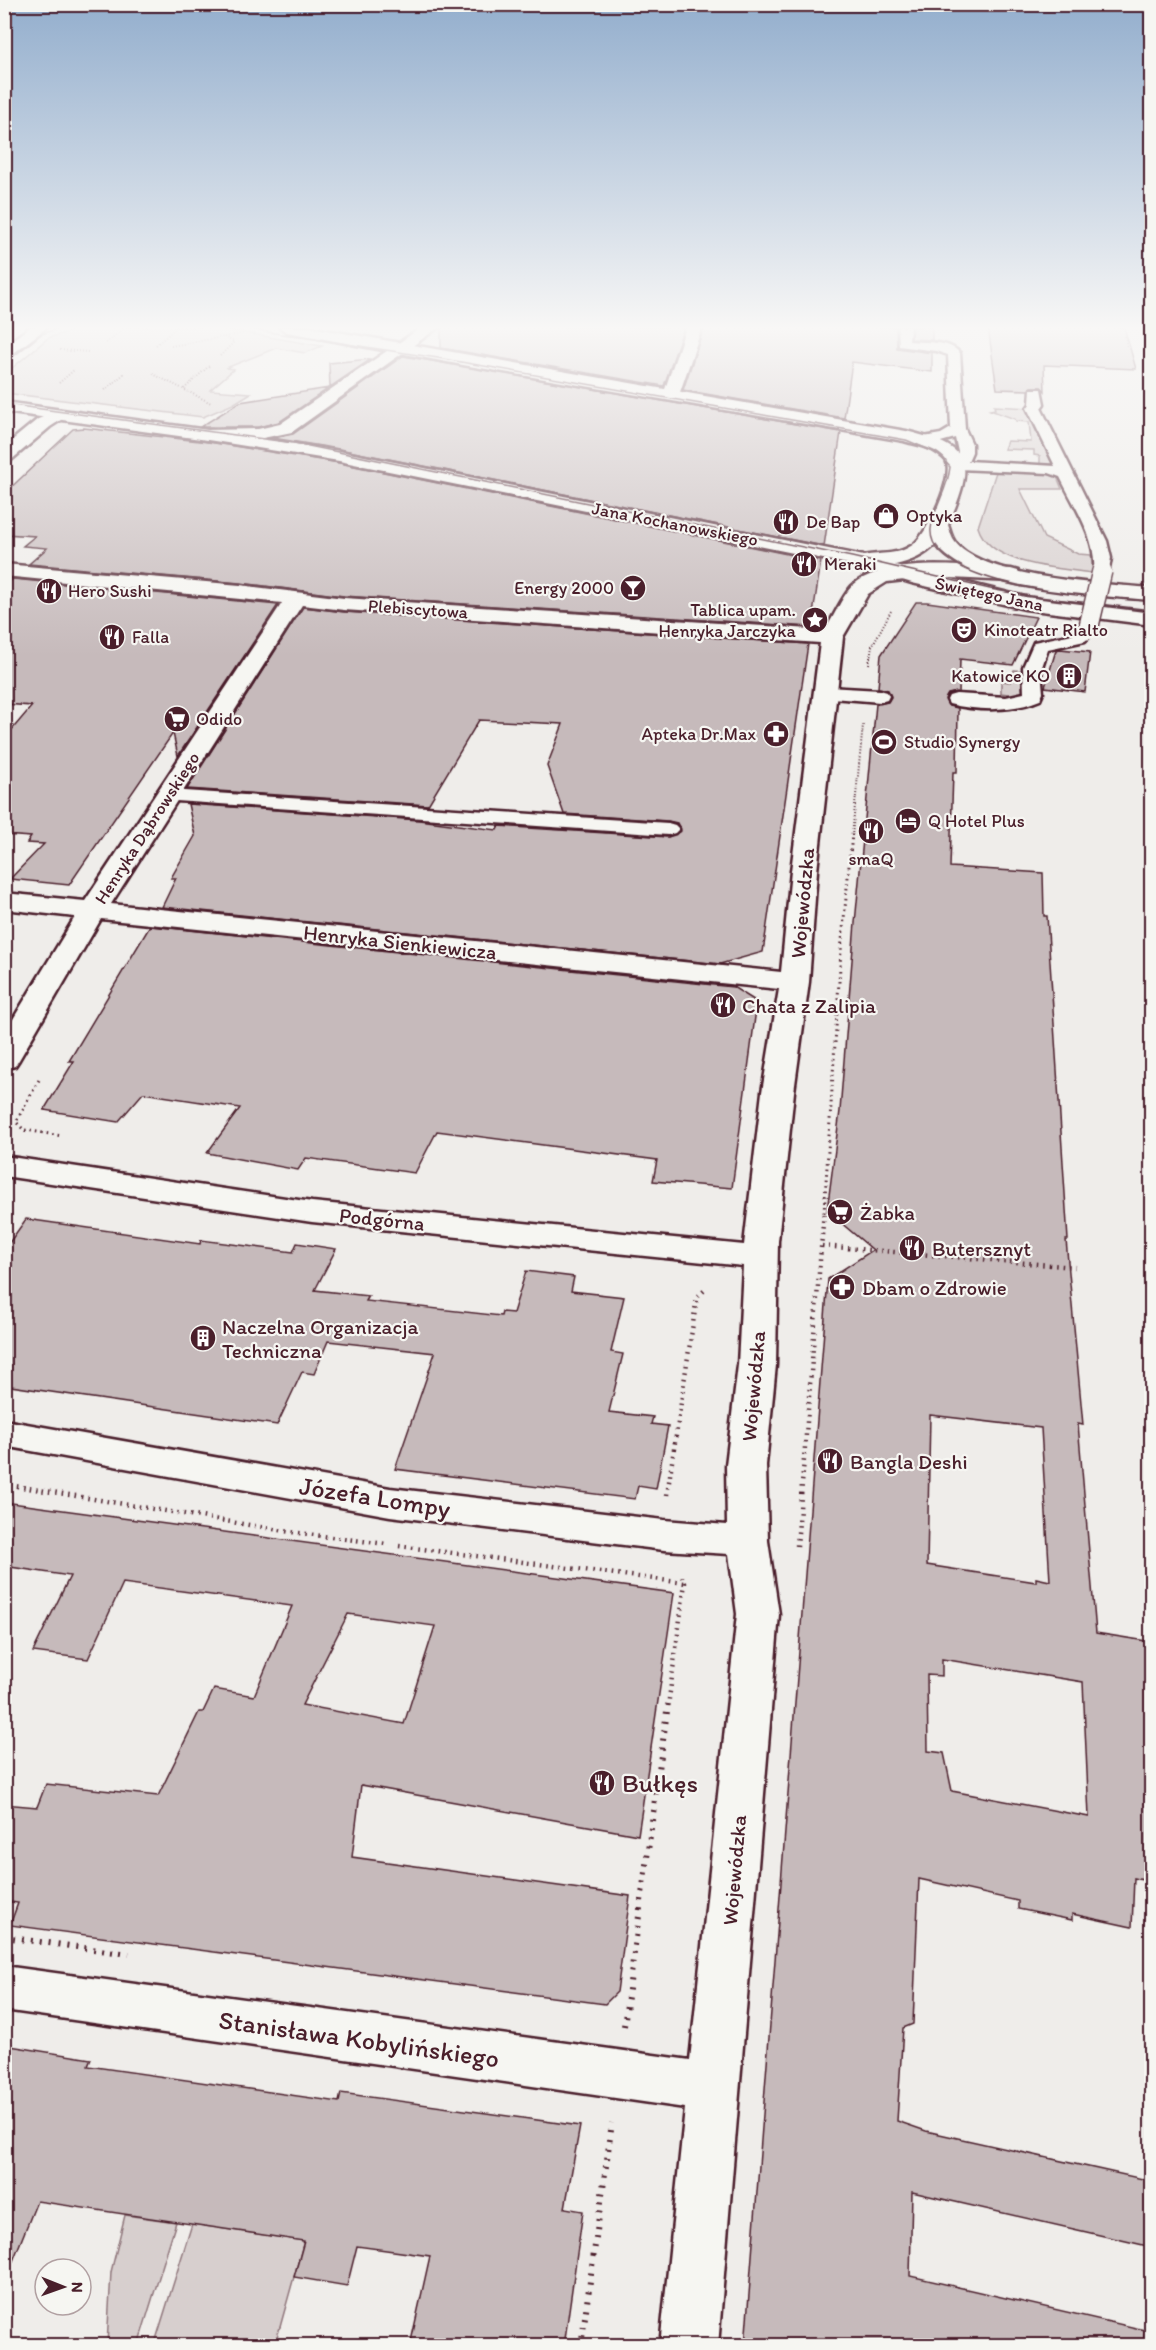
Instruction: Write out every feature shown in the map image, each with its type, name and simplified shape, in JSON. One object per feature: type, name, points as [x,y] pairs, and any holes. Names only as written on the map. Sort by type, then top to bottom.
[{"type":"street","points":[[4,457],[28,437]]},
{"type":"street","name":"Jana Kochanowskiego","points":[[218,437],[339,456],[857,560],[899,574]]},
{"type":"street","points":[[857,560],[891,561],[911,555],[932,539],[939,525],[959,465],[949,452],[923,441],[899,437]]},
{"type":"street","points":[[939,525],[943,539],[960,557],[1011,575]]},
{"type":"street","name":"Plebiscytowa","points":[[4,570],[240,591],[344,604],[832,637]]},
{"type":"street","name":"Wojewódzka","points":[[689,2346],[758,1614],[748,1541],[746,1466],[757,1365],[761,1241],[777,1103],[795,982],[804,871],[832,637],[860,590],[882,577],[931,571],[1011,575]]},
{"type":"street","name":"Świętego Jana","points":[[899,574],[1025,603],[1152,619]]},
{"type":"street","name":"Świętego Jana","points":[[1011,575],[1055,584],[1152,594]]},
{"type":"street","name":"Henryka Dąbrowskiego","points":[[4,1060],[93,910],[295,599]]},
{"type":"street","name":"Henryka Sienkiewicza","points":[[4,902],[795,982]]},
{"type":"street","name":"Podgórna","points":[[4,1166],[312,1212],[761,1257]]},
{"type":"street","name":"Józefa Lompy","points":[[4,1433],[390,1502],[664,1535],[748,1541]]},
{"type":"street","name":"Stanisława Kobylińskiego","points":[[4,1988],[714,2088]]},
{"type":"lane","points":[[923,441],[947,437]]},
{"type":"lane","points":[[962,437],[965,452],[959,465],[1050,469],[1066,474]]},
{"type":"lane","points":[[956,700],[995,702],[1025,700],[1033,696],[1035,688],[1032,683],[1032,668],[1040,646],[1050,640],[1070,641],[1086,635],[1088,630],[1103,558],[1099,541],[1048,437]]},
{"type":"lane","points":[[827,693],[873,695]]},
{"type":"lane","points":[[169,796],[668,829]]},
{"type":"path","points":[[797,1548],[822,1246],[841,951],[873,695],[872,646],[893,608]]},
{"type":"path","points":[[30,1138],[16,1122],[44,1070]]},
{"type":"path","points":[[822,1246],[1075,1267]]},
{"type":"path","points":[[581,2346],[685,1583],[664,1535],[665,1511],[697,1297],[715,1281]]},
{"type":"shaded area","points":[[1030,437],[1043,437],[1056,465],[1040,464],[1040,456],[1034,455],[1034,450],[1004,449],[1007,441],[1031,442]]},
{"type":"shaded area","points":[[997,469],[1038,471],[1057,477],[1062,489],[1020,489],[1044,538],[1078,554],[1091,555],[1093,573],[1027,563],[996,550],[985,540],[978,527]]},
{"type":"shaded area","points":[[1014,670],[1022,671],[1024,692],[1015,695],[1001,693],[1001,681],[1010,682]]},
{"type":"shaded area","points":[[125,2215],[176,2222],[138,2345],[107,2345],[111,2272]]},
{"type":"shaded area","points":[[192,2224],[304,2241],[275,2345],[154,2346]]},
{"type":"building","points":[[65,437],[161,437],[339,463],[821,561],[811,627],[344,596],[240,583],[29,564],[47,548],[23,546],[35,536],[4,534],[4,494]]},
{"type":"building","points":[[840,437],[824,546],[339,449],[273,438]]},
{"type":"building","points":[[13,579],[278,605],[178,756],[173,733],[69,885],[10,879],[44,844],[27,843],[31,837],[4,835],[4,739],[32,706],[4,704],[4,586]]},
{"type":"building","points":[[916,602],[1036,617],[1013,665],[960,659],[959,692],[948,694],[945,699],[949,706],[958,708],[957,772],[953,772],[950,867],[1043,873],[1044,916],[1047,916],[1068,1240],[1066,1240],[1083,1425],[1078,1424],[1096,1633],[1152,1642],[1152,1882],[1134,1878],[1132,1927],[1072,1914],[1072,1920],[1018,1909],[1018,1901],[919,1879],[913,2024],[903,2028],[897,2121],[926,2131],[1152,2181],[1152,2247],[912,2192],[910,2276],[1145,2330],[1143,2346],[745,2346],[828,1279],[873,1250],[827,1211],[840,1111],[876,704],[888,702],[891,697],[888,690],[878,688],[881,655]],"holes":[[[930,1415],[1041,1428],[1050,1581],[1036,1578],[1036,1582],[927,1565]],[[942,1659],[1083,1682],[1089,1817],[952,1791],[944,1753],[928,1751],[927,1675],[942,1676]]]},
{"type":"building","points":[[303,607],[344,612],[808,644],[763,952],[720,964],[162,907],[176,878],[171,878],[195,836],[188,804],[419,820],[497,830],[499,826],[668,837],[681,831],[677,823],[668,821],[564,814],[547,766],[563,724],[479,720],[428,805],[187,789]]},
{"type":"building","name":"Katowice KO","points":[[1056,650],[1090,652],[1085,692],[1045,687]]},
{"type":"building","points":[[150,926],[733,987],[757,1002],[732,1188],[653,1181],[657,1160],[437,1131],[415,1173],[306,1158],[298,1170],[207,1153],[240,1108],[143,1093],[118,1122],[44,1110],[74,1061],[69,1061]]},
{"type":"building","points":[[26,1219],[200,1244],[201,1240],[293,1252],[297,1243],[336,1249],[315,1290],[369,1296],[366,1301],[501,1316],[502,1312],[513,1313],[526,1271],[574,1277],[571,1291],[624,1297],[611,1352],[623,1354],[609,1412],[653,1417],[651,1424],[668,1426],[656,1489],[638,1486],[635,1499],[395,1469],[435,1353],[328,1341],[314,1374],[302,1372],[277,1425],[4,1385],[4,1250]]},
{"type":"building","points":[[4,1502],[674,1593],[638,1835],[361,1785],[352,1857],[630,1896],[617,1992],[605,2004],[10,1925],[18,1903],[4,1901],[4,1804],[37,1807],[46,1784],[158,1796],[199,1712],[203,1712],[214,1689],[254,1696],[292,1606],[123,1583],[88,1659],[33,1652],[70,1576],[4,1566]],"holes":[[[348,1614],[435,1626],[404,1724],[302,1705]]]},
{"type":"building","points":[[4,2045],[91,2059],[88,2066],[339,2102],[341,2093],[580,2126],[565,2208],[583,2211],[564,2346],[410,2346],[430,2256],[357,2246],[347,2286],[294,2277],[304,2241],[37,2201],[7,2276],[4,2276]]},
{"type":"tram line","points":[[247,437],[294,443],[852,557],[990,589],[1035,597],[1152,610]]},
{"type":"tram line","points":[[887,437],[906,440],[924,448],[950,467],[931,529],[933,542],[940,552],[952,562],[982,576],[1023,587]]},
{"type":"place","name":"Optyka","points":[[886,516]]},
{"type":"place","name":"De Bap","points":[[786,522]]},
{"type":"place","name":"Meraki","points":[[804,564]]},
{"type":"place","name":"Energy 2000","points":[[633,588]]},
{"type":"place","name":"Hero Sushi","points":[[49,591]]},
{"type":"place","name":"Tablica upam. Henryka Jarczyka","points":[[815,620]]},
{"type":"place","name":"Kinoteatr Rialto","points":[[964,630]]},
{"type":"place","name":"Falla","points":[[112,637]]},
{"type":"place","name":"Katowice KO","points":[[1069,676]]},
{"type":"place","name":"Odido","points":[[177,719]]},
{"type":"place","name":"Apteka Dr.Max","points":[[776,734]]},
{"type":"place","name":"Studio Synergy","points":[[884,742]]},
{"type":"place","name":"Q Hotel Plus","points":[[908,821]]},
{"type":"place","name":"smaQ","points":[[871,831]]},
{"type":"place","name":"Chata z Zalipia","points":[[723,1005]]},
{"type":"place","name":"Żabka","points":[[840,1212]]},
{"type":"place","name":"Butersznyt","points":[[912,1248]]},
{"type":"place","name":"Dbam o Zdrowie","points":[[842,1287]]},
{"type":"place","name":"Naczelna Organizacja Techniczna","points":[[203,1338]]},
{"type":"place","name":"Bangla Deshi","points":[[830,1461]]},
{"type":"place","name":"Bułkęs","points":[[602,1783]]}]
